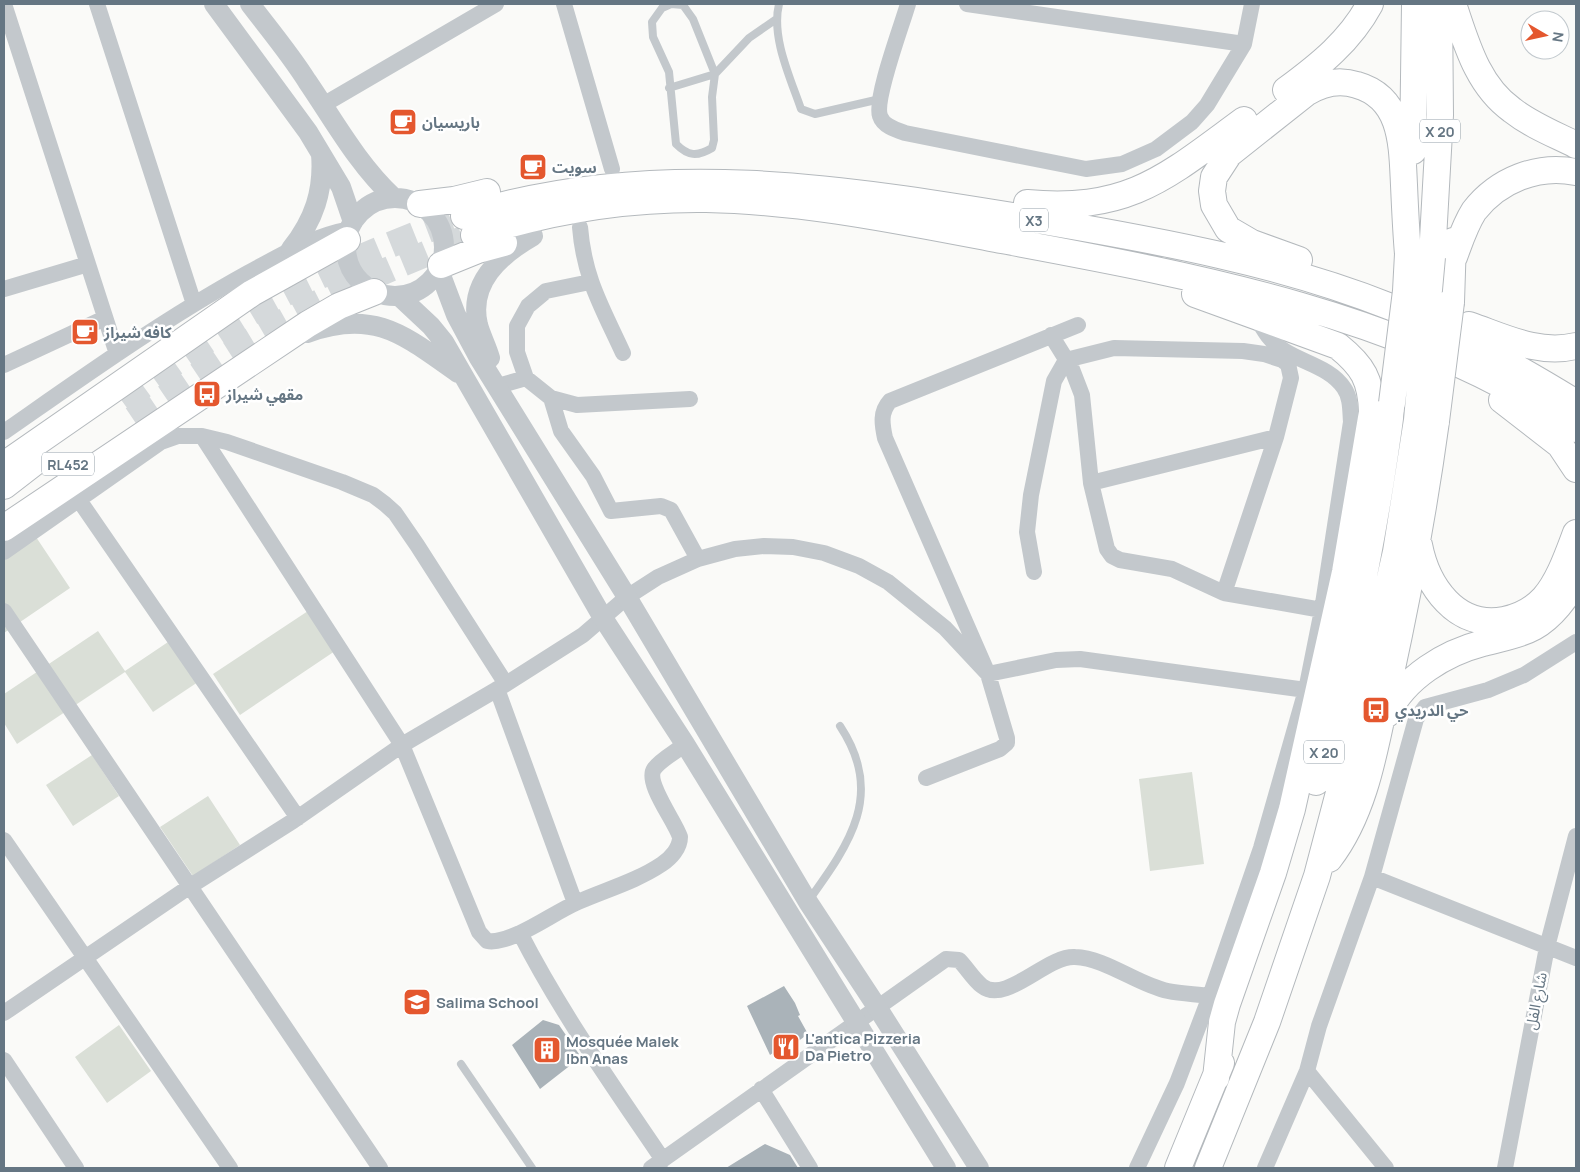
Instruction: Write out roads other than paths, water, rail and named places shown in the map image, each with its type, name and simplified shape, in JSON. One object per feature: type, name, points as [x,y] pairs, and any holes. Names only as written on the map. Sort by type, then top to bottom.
[{"type":"highway","points":[[889,199],[964,198],[1065,206],[1100,202],[1134,193],[1166,177],[1328,58],[1347,38],[1370,4]]},
{"type":"highway","name":"X 20","points":[[1178,1168],[1216,1078],[1281,902],[1325,749],[1348,656],[1381,491],[1406,291],[1431,256],[1415,114],[1414,4]]},
{"type":"highway","name":"X 20","points":[[1208,1168],[1267,1022],[1316,876],[1351,748],[1427,420],[1431,256],[1440,115],[1439,4]]},
{"type":"highway","points":[[1453,4],[1475,64],[1492,92],[1510,109],[1530,122],[1576,144]]},
{"type":"highway","points":[[1316,876],[1336,850],[1351,825],[1378,735],[1418,542],[1427,420],[1451,302],[1431,256],[1396,118],[1382,99],[1363,86],[1339,82],[1316,87],[1229,154],[1214,177],[1212,191],[1214,205],[1228,229],[1252,243],[1355,281],[1391,307],[1452,320],[1496,336],[1544,349],[1562,349],[1576,346]]},
{"type":"highway","points":[[420,204],[454,200],[548,178],[612,169],[677,165],[760,168],[812,177],[844,191]]},
{"type":"highway","points":[[1431,256],[1466,226],[1474,212],[1497,189],[1510,180],[1542,171],[1576,172]]},
{"type":"highway","name":"X3","points":[[1576,403],[1489,352],[1391,307],[1294,274],[1181,247],[1035,220],[844,191],[702,181],[614,186],[533,197],[469,225],[540,217],[618,204],[670,200],[793,204],[840,210],[1130,266],[1288,302],[1335,316],[1457,363],[1519,394],[1576,429]]},
{"type":"highway","points":[[440,268],[478,250],[532,236],[652,217],[755,214],[846,222],[907,223]]},
{"type":"highway","points":[[4,465],[252,293],[350,230]]},
{"type":"highway","points":[[1130,266],[1192,292],[1338,346],[1353,358],[1365,374],[1371,392],[1372,412],[1345,572],[1301,771],[1273,873],[1222,1022],[1216,1078]]},
{"type":"highway","points":[[4,528],[323,314],[387,294]]},
{"type":"highway","points":[[1457,363],[1480,384],[1560,445],[1576,469]]},
{"type":"highway","name":"RL452","points":[[4,486],[128,410],[4,511]]},
{"type":"highway","points":[[1418,542],[1423,564],[1432,583],[1445,600],[1461,614],[1478,620],[1496,621],[1514,618],[1530,610],[1544,598],[1554,583],[1576,533]]},
{"type":"highway","points":[[1378,735],[1388,711],[1403,690],[1422,672],[1462,650],[1518,634],[1534,627],[1548,617],[1563,600],[1576,578]]},
{"type":"street","points":[[96,4],[194,304]]},
{"type":"street","points":[[214,4],[295,114],[341,187],[350,230],[346,252],[352,270],[364,285],[387,294],[435,331],[465,378],[604,618],[685,744],[780,902],[857,1020],[946,1168]]},
{"type":"street","points":[[250,4],[323,105],[362,164],[393,198]]},
{"type":"street","points":[[323,105],[496,4]]},
{"type":"street","points":[[564,4],[612,169]]},
{"type":"street","points":[[908,4],[880,99],[880,116],[893,129],[1086,169],[1105,168],[1122,164],[1156,149],[1192,122],[1207,105],[1244,44],[1252,4]]},
{"type":"street","points":[[967,4],[1244,44]]},
{"type":"street","points":[[6,5],[117,354]]},
{"type":"street","points":[[291,250],[311,220],[317,204],[321,187],[320,152]]},
{"type":"street","points":[[4,432],[117,354],[194,304],[319,236],[350,230],[370,205],[393,198],[407,199],[420,204],[431,213],[439,224],[444,238],[444,252],[440,268],[422,288],[387,294]]},
{"type":"street","points":[[580,227],[582,256],[590,282],[623,353]]},
{"type":"street","points":[[498,386],[478,324],[478,294],[481,284],[498,261],[532,236]]},
{"type":"street","points":[[4,289],[88,264]]},
{"type":"street","points":[[440,268],[463,330],[627,596],[808,902],[979,1168]]},
{"type":"street","points":[[590,282],[546,291],[528,306],[517,326],[517,352],[526,378],[551,398],[578,405],[690,399]]},
{"type":"street","points":[[1137,1168],[1177,1083],[1210,996],[1261,848],[1306,690],[1322,610],[1351,422],[1349,399],[1344,388],[1335,378],[1283,350],[1272,341],[1256,316]]},
{"type":"street","points":[[4,365],[105,318]]},
{"type":"street","points":[[279,343],[331,325],[358,324],[375,326],[407,337],[465,378]]},
{"type":"street","points":[[926,778],[1000,749],[1007,743],[1007,738],[988,674],[884,438],[882,416],[884,408],[890,401],[1078,325]]},
{"type":"street","points":[[1051,335],[1066,360],[1082,395],[1091,483],[1107,549],[1112,556],[1172,569],[1224,593],[1322,610]]},
{"type":"street","points":[[1034,572],[1027,532],[1031,495],[1054,382],[1066,360],[1093,352],[1141,348],[1264,354],[1288,364],[1291,378],[1276,437],[1224,593]]},
{"type":"street","points":[[498,386],[526,378]]},
{"type":"street","points":[[551,398],[561,431],[593,476],[611,511],[661,506],[672,510],[698,559]]},
{"type":"street","points":[[4,552],[161,442],[178,436],[202,436],[227,442],[342,482],[373,495],[395,513],[417,545],[502,687],[575,903]]},
{"type":"street","points":[[202,436],[402,745],[482,937],[493,942],[520,933],[575,903],[652,871],[674,853],[680,843],[680,837],[652,784],[652,773],[656,767],[685,744]]},
{"type":"street","points":[[1091,483],[1276,437]]},
{"type":"street","points":[[79,500],[298,818]]},
{"type":"street","points":[[4,1014],[189,887],[298,818],[402,745],[502,687],[583,635],[627,596],[658,577],[698,559],[735,549],[764,546],[793,547],[824,553],[859,566],[888,582],[945,628],[988,674]]},
{"type":"street","points":[[4,611],[380,1168]]},
{"type":"street","points":[[1265,1168],[1307,1071],[1335,979],[1372,877],[1410,734],[1420,712],[1426,707],[1488,690],[1524,675],[1576,642]]},
{"type":"street","points":[[988,674],[1056,660],[1080,659],[1306,690]]},
{"type":"street","points":[[4,840],[230,1168]]},
{"type":"street","name":"شارع الفل","points":[[1505,1168],[1547,947],[1575,843]]},
{"type":"street","points":[[1372,877],[1576,958]]},
{"type":"street","points":[[520,933],[536,965],[657,1164],[946,958],[954,958],[968,968],[981,985],[993,991],[1006,989],[1065,957],[1077,956],[1168,991],[1210,996]]},
{"type":"street","points":[[4,1060],[76,1168]]},
{"type":"street","points":[[1307,1071],[1386,1168]]},
{"type":"street","points":[[761,1089],[810,1168]]},
{"type":"lane","points":[[671,4],[683,5],[694,19],[715,74],[712,97],[714,140],[712,148],[695,155],[684,152],[676,144],[669,88],[669,72],[653,37],[652,22],[662,8],[671,4]]},
{"type":"lane","points":[[779,4],[775,20],[787,69],[801,109],[814,114],[880,99]]},
{"type":"lane","points":[[669,88],[715,74],[749,38],[775,20]]},
{"type":"lane","points":[[808,902],[839,859],[853,833],[860,805],[861,782],[857,760],[840,726]]},
{"type":"lane","points":[[461,1064],[532,1168]]},
{"type":"tunnel","points":[[122,401],[215,335],[273,300],[353,261],[464,216]]},
{"type":"tunnel","points":[[133,419],[231,353],[289,318],[367,279],[474,235]]},
{"type":"place","name":"باريسيان","points":[[403,122]]},
{"type":"place","name":"سويت","points":[[533,167]]},
{"type":"place","name":"کافه شيراز","points":[[85,332]]},
{"type":"place","name":"مقهي شيراز","points":[[207,394]]},
{"type":"place","name":"حي الدريدي","points":[[1376,710]]},
{"type":"place","name":"Salima School","points":[[417,1002]]},
{"type":"place","name":"L'antica Pizzeria Da Pietro","points":[[786,1047]]},
{"type":"place","name":"Mosquée Malek Ibn Anas","points":[[547,1050]]}]
